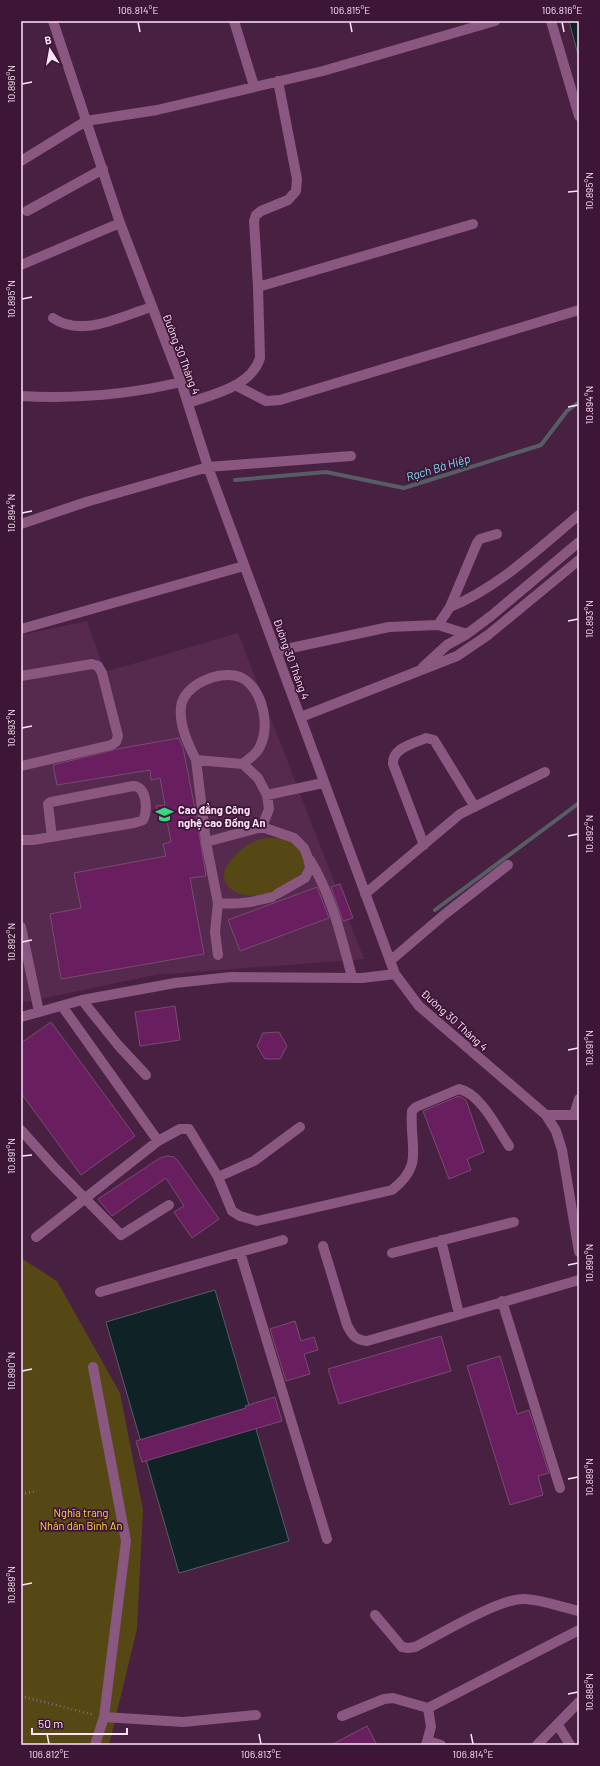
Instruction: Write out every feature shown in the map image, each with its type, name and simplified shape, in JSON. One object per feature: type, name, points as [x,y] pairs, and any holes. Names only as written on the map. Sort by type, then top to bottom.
[{"type":"street","name":"Đường 30 Tháng 4","points":[[53,21],[120,223],[181,382],[208,467],[277,651],[323,783],[395,974],[419,1006],[546,1115],[556,1131],[577,1221],[579,1252]]},
{"type":"street","points":[[234,21],[254,86]]},
{"type":"street","points":[[21,161],[86,121],[164,108],[323,71],[495,21]]},
{"type":"street","points":[[551,21],[579,116]]},
{"type":"street","points":[[188,403],[235,385],[252,374],[257,367],[260,358],[254,220],[256,215],[261,211],[288,200],[293,196],[297,179],[278,81]]},
{"type":"street","points":[[27,211],[103,169]]},
{"type":"street","points":[[21,265],[120,223]]},
{"type":"street","points":[[258,286],[473,224]]},
{"type":"street","points":[[53,318],[61,323],[79,327],[95,325],[152,307]]},
{"type":"street","points":[[235,385],[266,401],[280,400],[579,310]]},
{"type":"street","points":[[21,396],[76,397],[119,395],[181,382]]},
{"type":"street","points":[[21,524],[86,502],[208,467],[351,456]]},
{"type":"street","points":[[450,607],[465,601],[504,575],[579,515]]},
{"type":"street","points":[[438,625],[450,607],[477,543],[480,540],[497,534]]},
{"type":"street","points":[[419,671],[447,645],[467,634],[579,542]]},
{"type":"street","points":[[301,717],[457,656],[488,635],[579,560]]},
{"type":"street","points":[[21,629],[244,566]]},
{"type":"street","points":[[277,651],[389,627],[438,625],[467,634]]},
{"type":"street","points":[[21,676],[92,664],[98,666],[102,674],[118,736],[116,742],[111,745],[21,766]]},
{"type":"street","points":[[218,955],[215,932],[218,903],[206,842],[196,760],[183,730],[180,707],[189,691],[204,680],[221,675],[239,677],[251,685],[266,718],[264,736],[258,750],[242,764]]},
{"type":"street","points":[[424,845],[393,764],[393,758],[396,752],[426,738],[434,740],[475,807]]},
{"type":"street","points":[[196,760],[242,764],[258,778],[267,795],[269,809],[262,827]]},
{"type":"street","points":[[365,894],[460,814],[545,772]]},
{"type":"street","points":[[267,795],[323,783]]},
{"type":"street","points":[[21,840],[52,837],[134,823],[143,820],[145,807],[142,789],[138,786],[133,786],[48,804],[52,837]]},
{"type":"street","points":[[206,842],[262,827],[294,838],[304,848],[308,858],[323,882],[340,932],[352,978]]},
{"type":"street","points":[[218,903],[233,905],[247,904],[274,895],[305,878],[310,868],[308,858]]},
{"type":"street","points":[[390,961],[444,914],[508,865]]},
{"type":"street","points":[[21,927],[39,1012]]},
{"type":"street","points":[[21,1017],[82,1000],[175,983],[231,977],[352,978],[395,974]]},
{"type":"street","points":[[82,1000],[118,1045],[146,1075]]},
{"type":"street","points":[[62,1006],[158,1141]]},
{"type":"street","points":[[36,1237],[158,1141],[180,1129],[189,1130],[218,1178],[232,1211],[240,1216],[257,1221],[392,1190],[402,1182],[410,1172],[414,1163],[412,1111],[416,1107],[459,1089],[466,1090],[477,1098],[510,1146]]},
{"type":"street","points":[[546,1115],[576,1115],[579,1099]]},
{"type":"street","points":[[218,1178],[254,1161],[300,1127]]},
{"type":"street","points":[[21,1130],[54,1167],[121,1235],[169,1205]]},
{"type":"street","points":[[392,1253],[514,1222]]},
{"type":"street","points":[[100,1292],[284,1240]]},
{"type":"street","points":[[441,1240],[451,1276],[459,1314]]},
{"type":"street","points":[[323,1246],[346,1325],[351,1335],[358,1340],[367,1341],[579,1280]]},
{"type":"street","points":[[240,1252],[327,1539]]},
{"type":"street","points":[[502,1301],[560,1488]]},
{"type":"street","points":[[93,1366],[126,1541],[104,1717],[95,1745]]},
{"type":"street","points":[[375,1615],[402,1647],[408,1648],[415,1647],[498,1604],[514,1600],[525,1599],[579,1611]]},
{"type":"street","points":[[342,1716],[384,1699],[393,1698],[428,1708],[579,1630]]},
{"type":"street","points":[[537,1745],[579,1702]]},
{"type":"street","points":[[428,1708],[431,1727],[427,1743],[441,1745]]},
{"type":"street","points":[[104,1717],[183,1722],[256,1714]]},
{"type":"street","points":[[558,1725],[570,1745]]},
{"type":"path","points":[[21,1494],[37,1491]]},
{"type":"path","points":[[21,1696],[104,1717]]},
{"type":"shaded area","points":[[569,21],[579,21],[579,58]]},
{"type":"shaded area","name":"Cao đẳng Công nghệ cao Đồng An","points":[[87,621],[105,672],[238,633],[364,959],[155,975],[21,1003],[21,635]]},
{"type":"shaded area","points":[[215,1290],[289,1541],[179,1573],[106,1322]]},
{"type":"green space","points":[[264,838],[287,840],[298,846],[306,860],[303,871],[296,879],[278,890],[256,896],[236,892],[228,886],[224,879],[224,872],[227,865],[238,852],[257,840]]},
{"type":"green space","name":"Nghĩa trang Nhân dân Bình An","points":[[21,1258],[57,1281],[120,1393],[143,1510],[137,1629],[109,1745],[21,1745]]},
{"type":"building","points":[[179,738],[183,748],[195,809],[206,876],[190,878],[204,954],[61,979],[50,914],[81,908],[74,873],[166,856],[163,844],[171,842],[166,815],[158,817],[156,806],[165,805],[160,778],[151,780],[150,770],[57,785],[53,765],[117,749]]},
{"type":"building","points":[[340,884],[353,918],[343,921],[331,887]]},
{"type":"building","points":[[317,887],[329,918],[240,951],[228,920]]},
{"type":"building","points":[[175,1006],[180,1040],[140,1046],[135,1012]]},
{"type":"building","points":[[51,1022],[135,1136],[81,1175],[21,1093],[21,1043]]},
{"type":"building","points":[[279,1032],[287,1046],[280,1059],[265,1059],[257,1046],[263,1033]]},
{"type":"building","points":[[459,1096],[466,1100],[484,1152],[467,1159],[471,1170],[449,1179],[423,1111]]},
{"type":"building","points":[[167,1156],[174,1157],[179,1162],[219,1219],[192,1238],[174,1212],[184,1206],[166,1178],[112,1216],[98,1199],[160,1158]]},
{"type":"building","points":[[295,1321],[301,1341],[314,1337],[318,1350],[304,1354],[310,1374],[286,1381],[270,1329]]},
{"type":"building","points":[[441,1336],[451,1371],[339,1404],[328,1369]]},
{"type":"building","points":[[500,1356],[517,1414],[529,1410],[549,1473],[538,1476],[543,1495],[510,1505],[467,1366]]},
{"type":"building","points":[[275,1397],[282,1421],[142,1462],[136,1441],[246,1408],[245,1406]]},
{"type":"building","points":[[367,1726],[377,1745],[331,1745]]},
{"type":"waterway","name":"Rạch Bà Hiệp","points":[[235,480],[326,472],[404,488],[541,445],[567,411],[579,402]]},
{"type":"waterway","points":[[435,910],[579,803]]},
{"type":"place","name":"Cao đẳng Công nghệ cao Đồng An","points":[[165,815]]}]
